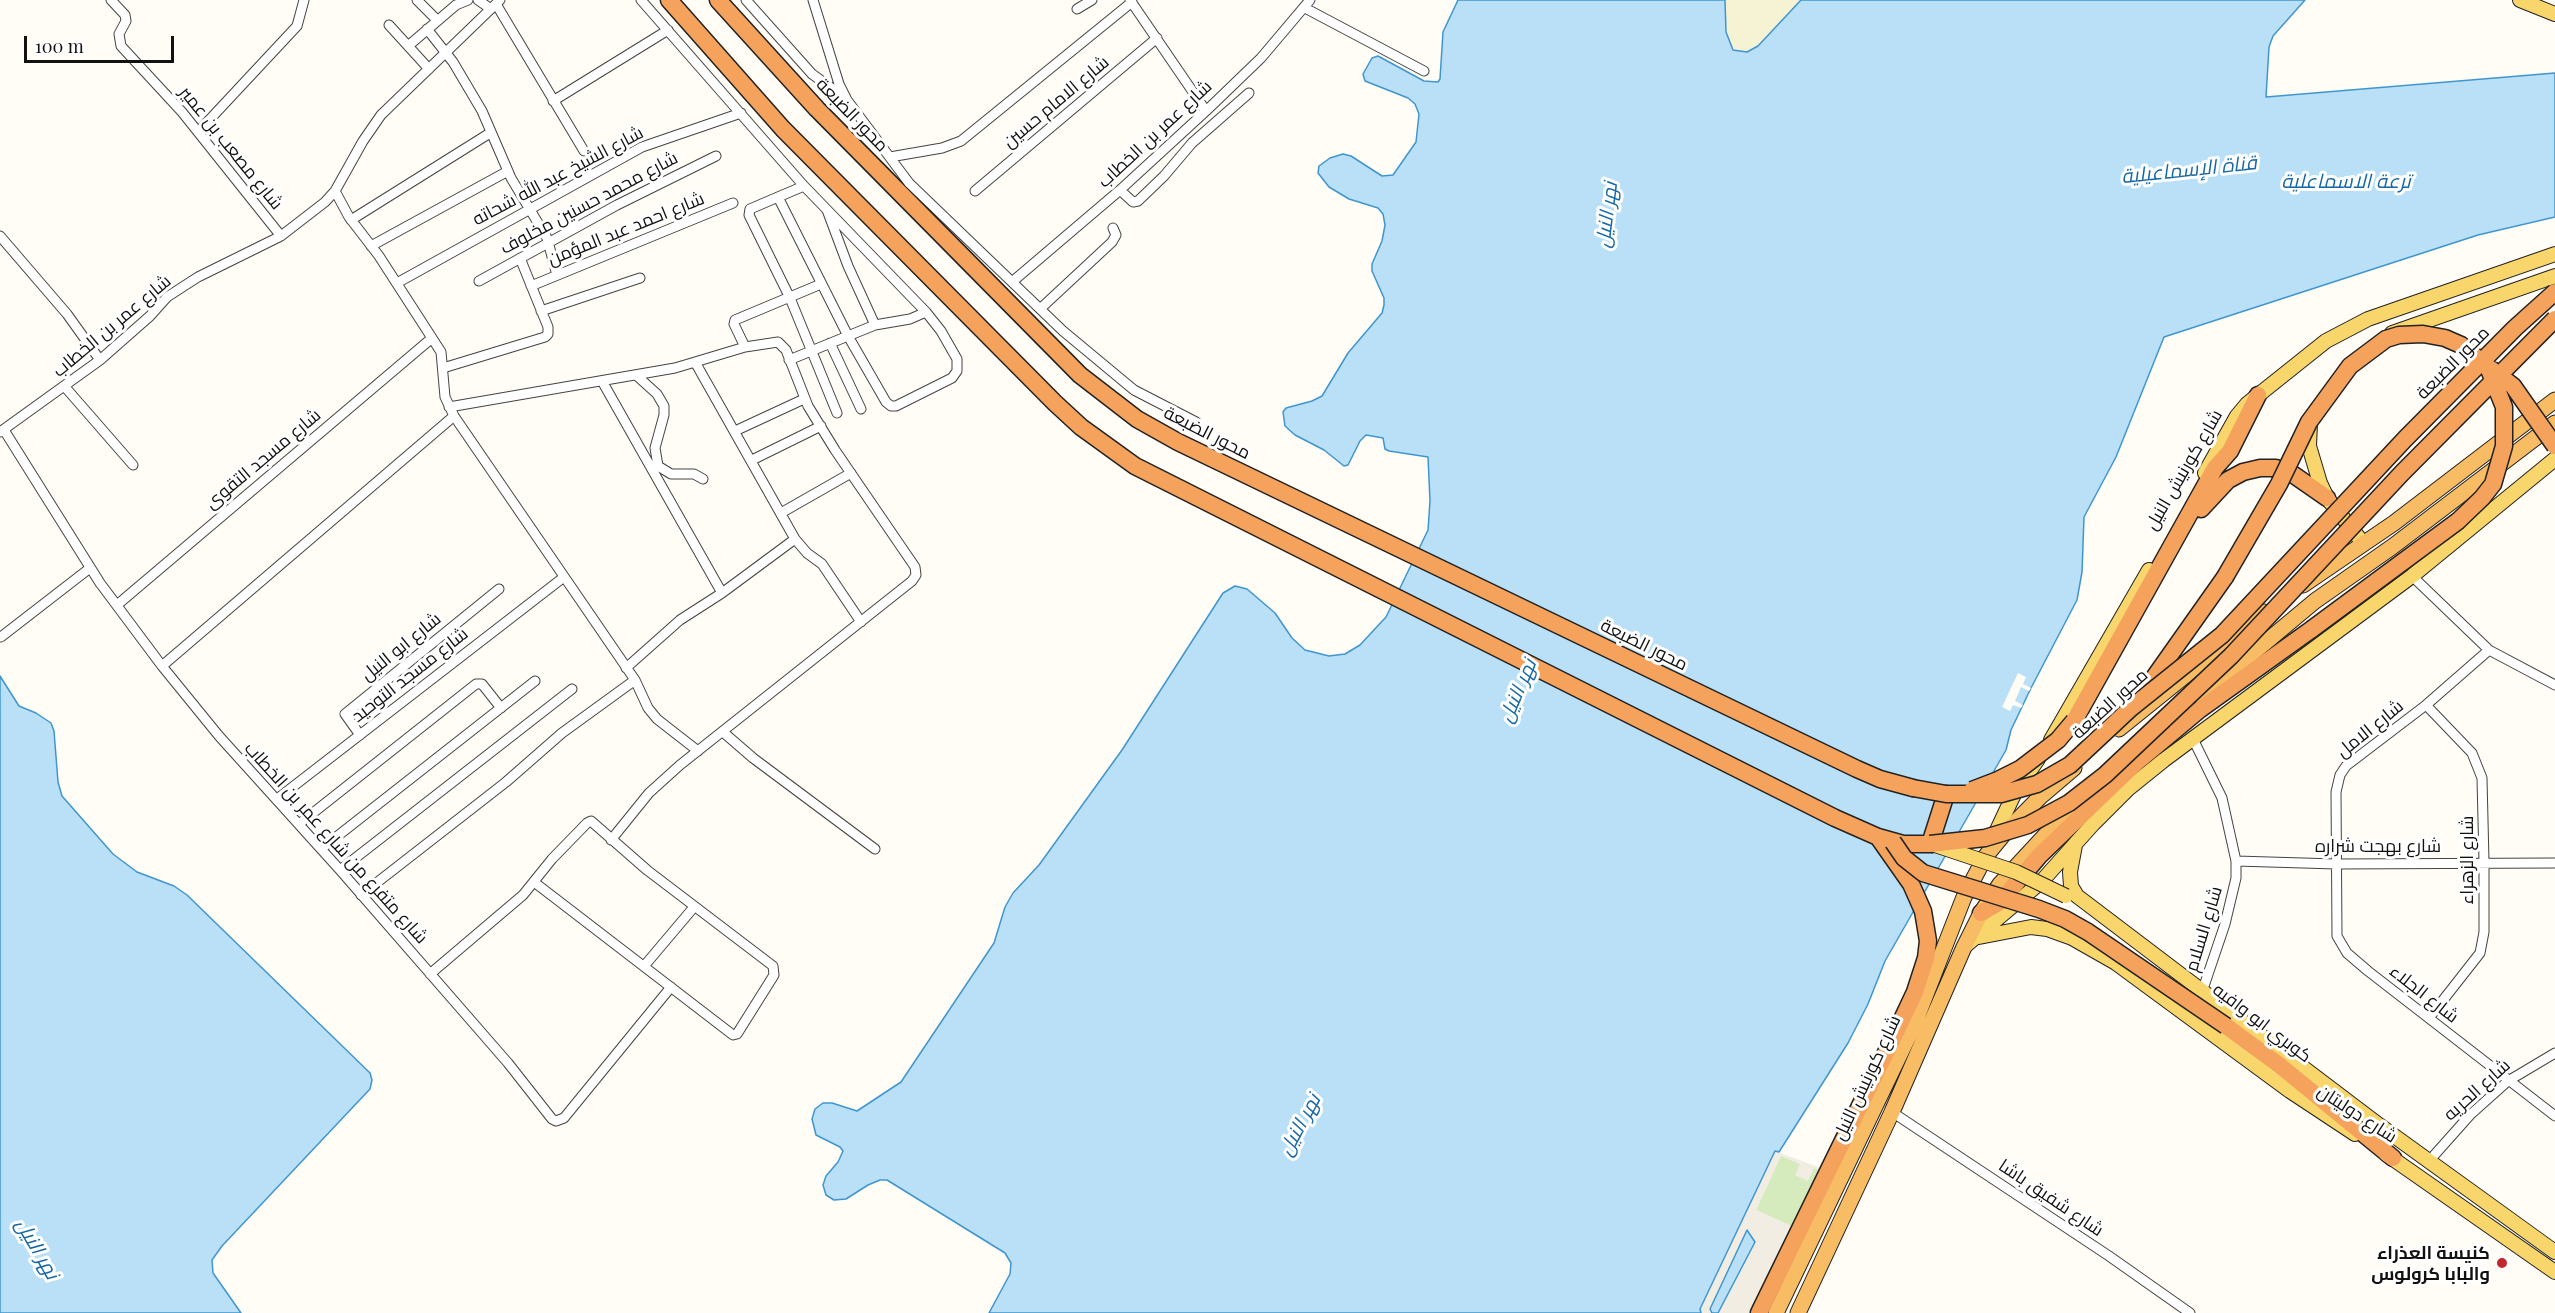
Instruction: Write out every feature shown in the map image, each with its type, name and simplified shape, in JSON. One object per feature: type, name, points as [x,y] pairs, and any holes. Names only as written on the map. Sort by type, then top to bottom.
[{"type":"highway","points":[[669,0],[783,129],[1055,403],[1109,449],[1161,481],[1885,839],[1923,873],[2039,909],[2073,924],[2226,1026],[2278,1064],[2393,1158]]},
{"type":"highway","name":"محور الضبعة","points":[[718,0],[818,109],[1080,375],[1137,419],[1200,452],[1857,769],[1894,783],[1946,794],[2001,794],[2026,788],[2049,779],[2079,757],[2131,708],[2222,635],[2405,439],[2521,322],[2555,292]]},
{"type":"highway","points":[[1885,839],[1930,844],[1985,838],[2014,830],[2056,811],[2097,782],[2231,656],[2402,473],[2555,319]]},
{"type":"highway","points":[[2131,708],[2180,644],[2225,577],[2279,484],[2309,422],[2350,366],[2386,339],[2423,333],[2445,338],[2461,345],[2513,386],[2555,446]]},
{"type":"highway","points":[[1981,913],[2000,902],[2038,856],[2147,754],[2199,710],[2458,521],[2482,498],[2493,484],[2501,461],[2505,422],[2501,395],[2488,367]]},
{"type":"highway","points":[[1930,844],[1946,794],[1976,789],[1998,780],[2033,760],[2058,740],[2074,721],[2215,468],[2230,451],[2258,395]]},
{"type":"highway","name":"شارع كورنيش النيل","points":[[1776,1313],[1918,1016],[1964,897],[1985,857],[2003,835],[2040,797],[2115,732],[2267,610],[2394,524],[2555,400]]},
{"type":"highway","name":"شارع كورنيش النيل","points":[[1798,1313],[1892,1112],[1964,947],[1981,913],[2000,884],[2025,855],[2136,742],[2242,662],[2314,601],[2392,547],[2555,423]]},
{"type":"highway","points":[[2174,542],[2215,491],[2228,480],[2243,472],[2269,468],[2291,473],[2327,498]]},
{"type":"highway","points":[[1759,1313],[1904,1017],[1926,958],[1928,941],[1923,911],[1911,884],[1885,839]]},
{"type":"main road","points":[[2520,0],[2555,14]]},
{"type":"main road","name":"شارع كورنيش النيل","points":[[1985,857],[2015,792],[2052,739],[2237,416],[2258,395],[2326,341],[2368,320],[2555,254]]},
{"type":"main road","points":[[2363,543],[2327,498],[2312,461],[2308,429],[2320,395],[2335,373],[2354,356],[2401,329],[2555,276]]},
{"type":"main road","name":"شارع كورنيش النيل","points":[[1964,947],[2041,882],[2128,789],[2412,576],[2553,463]]},
{"type":"main road","name":"كوبري ابو وافيه","points":[[1930,844],[2016,872],[2066,896],[2451,1189],[2555,1263]]},
{"type":"main road","name":"شارع دوليتان","points":[[2075,845],[2070,872],[2072,886],[2077,896],[2202,992],[2555,1252]]},
{"type":"main road","name":"شارع دوليتان","points":[[1977,937],[2031,927],[2047,929],[2072,938],[2116,963],[2305,1102],[2393,1158],[2555,1272]]},
{"type":"street","name":"شارع مصعب بن عمير","points":[[111,0],[125,15],[125,26],[119,34],[121,46],[198,132],[281,236]]},
{"type":"street","points":[[198,132],[297,26],[304,0]]},
{"type":"street","points":[[417,0],[437,20]]},
{"type":"street","points":[[408,46],[456,5],[468,0]]},
{"type":"street","points":[[478,0],[496,4],[584,151]]},
{"type":"street","points":[[641,0],[804,186],[926,312],[957,359],[957,371],[952,378],[896,406],[891,406],[886,402],[848,336],[778,197]]},
{"type":"street","points":[[746,0],[812,74],[846,99]]},
{"type":"street","points":[[813,0],[839,84],[846,99],[909,183],[1063,332],[1134,390],[1196,422]]},
{"type":"street","points":[[1077,9],[1092,0]]},
{"type":"street","points":[[890,157],[942,148],[961,141],[1131,1],[1181,78],[1206,111]]},
{"type":"street","name":"شارع عمر بن الخطاب","points":[[2,431],[100,360],[150,316],[167,297],[198,277],[281,236],[335,191],[363,141],[381,115],[496,4]]},
{"type":"street","points":[[1307,4],[1424,71]]},
{"type":"street","name":"شارع عمر بن الخطاب","points":[[1012,282],[1120,190],[1206,111],[1261,58],[1307,4]]},
{"type":"street","points":[[389,25],[429,69]]},
{"type":"street","points":[[427,29],[446,54],[482,111],[508,171],[548,243],[557,275]]},
{"type":"street","points":[[553,101],[668,30]]},
{"type":"street","name":"شارع الامام حسين","points":[[975,191],[1157,38]]},
{"type":"street","points":[[1120,190],[1133,202],[1138,201],[1164,176],[1192,143],[1249,93]]},
{"type":"street","name":"شارع الشيخ عبد الله شحاته","points":[[397,284],[642,147],[741,112]]},
{"type":"street","points":[[351,220],[490,133]]},
{"type":"street","name":"شارع محمد حسنين مخلوف","points":[[479,281],[617,205],[716,156]]},
{"type":"street","points":[[371,246],[508,171]]},
{"type":"street","points":[[804,186],[750,210],[749,213],[790,298],[837,413]]},
{"type":"street","points":[[335,191],[351,220],[397,284],[441,352],[445,397],[451,412],[635,680],[648,708],[657,719],[698,751]]},
{"type":"street","name":"شارع احمد عبد المؤمن","points":[[531,286],[733,203]]},
{"type":"street","points":[[827,208],[848,266],[875,325]]},
{"type":"street","points":[[1040,309],[1112,242],[1116,235],[1113,228]]},
{"type":"street","points":[[0,236],[67,314],[100,360]]},
{"type":"street","points":[[443,368],[545,337],[549,331],[520,258]]},
{"type":"street","points":[[541,311],[640,278]]},
{"type":"street","points":[[745,347],[734,324],[735,320],[821,284]]},
{"type":"street","points":[[789,360],[875,325],[910,320],[926,312]]},
{"type":"street","name":"شارع مسجد التقوى","points":[[117,605],[432,338]]},
{"type":"street","points":[[162,666],[451,412],[636,375],[695,362],[745,347],[778,342],[785,346],[804,399],[917,571],[912,581],[698,751],[649,793],[611,840]]},
{"type":"street","points":[[830,343],[861,409]]},
{"type":"street","points":[[695,362],[795,539],[807,553],[822,564],[861,622]]},
{"type":"street","points":[[636,375],[657,394],[664,406],[664,415],[655,448],[658,465],[672,474],[694,474],[703,479]]},
{"type":"street","points":[[602,381],[722,593]]},
{"type":"street","points":[[65,387],[133,465]]},
{"type":"street","points":[[735,431],[804,399]]},
{"type":"street","points":[[752,460],[821,426]]},
{"type":"street","name":"شارع متفرع من شارع عمر بن الخطاب","points":[[2,431],[90,568],[162,666],[219,736],[340,870],[556,1121],[564,1118],[672,987]]},
{"type":"street","points":[[781,513],[851,473]]},
{"type":"street","points":[[626,668],[680,620],[722,593],[795,539]]},
{"type":"street","points":[[1,637],[90,568]]},
{"type":"street","points":[[2412,576],[2489,650],[2555,685]]},
{"type":"street","name":"شارع مسجد التوحيد","points":[[277,799],[564,577]]},
{"type":"street","name":"شارع ابو النيل","points":[[360,735],[345,714],[498,589]]},
{"type":"street","name":"شارع الامل","points":[[2336,864],[2336,792],[2340,775],[2346,766],[2426,705],[2489,650]]},
{"type":"street","points":[[361,895],[506,782],[562,733],[635,680]]},
{"type":"street","points":[[321,849],[535,681]]},
{"type":"street","points":[[299,824],[476,684],[482,684],[501,708]]},
{"type":"street","points":[[340,870],[572,690]]},
{"type":"street","name":"شارع الزهراء","points":[[2426,705],[2472,753],[2482,778],[2484,862],[2484,932],[2480,953],[2429,1018]]},
{"type":"street","points":[[723,732],[753,758],[875,849]]},
{"type":"street","name":"شارع السلام","points":[[2193,739],[2222,798],[2236,861],[2236,878],[2225,924],[2202,992]]},
{"type":"street","points":[[430,974],[519,899],[552,859],[588,821],[593,822],[611,840],[694,907],[773,966],[774,975],[736,1035],[534,882]]},
{"type":"street","name":"شارع بهجت شراره","points":[[2236,861],[2336,864],[2555,863]]},
{"type":"street","name":"شارع الجلاء","points":[[2336,864],[2337,936],[2340,945],[2368,971],[2555,1116]]},
{"type":"street","points":[[645,965],[694,907]]},
{"type":"street","name":"شارع الحريه","points":[[2429,1161],[2469,1115],[2508,1081],[2555,1053]]},
{"type":"street","name":"شارع شفيق باشا","points":[[1892,1112],[2099,1249],[2190,1313]]},
{"type":"shaded area","points":[[1725,0],[1801,0],[1758,46],[1747,52],[1733,50],[1726,32]]},
{"type":"shaded area","points":[[1775,1151],[1821,1168],[1805,1200],[1819,1170],[1814,1168],[1808,1181],[1795,1175],[1800,1164],[1781,1156],[1756,1210],[1792,1227],[1750,1313],[1701,1313],[1700,1310]]},
{"type":"green space","points":[[1781,1155],[1800,1164],[1807,1181],[1814,1167],[1819,1170],[1793,1227],[1756,1210]]},
{"type":"water","points":[[1458,0],[1725,0],[1726,32],[1733,50],[1747,52],[1758,46],[1801,0],[2305,0],[2273,36],[2269,47],[2266,97],[2555,73],[2555,217],[2478,235],[2164,337],[2116,457],[2084,517],[2082,572],[2077,600],[2011,730],[2006,750],[1885,961],[1868,1004],[1848,1043],[1779,1152],[1775,1151],[1700,1309],[1701,1313],[989,1313],[1010,1274],[1011,1263],[1005,1253],[887,1180],[868,1185],[846,1199],[834,1200],[826,1195],[823,1185],[826,1176],[838,1162],[843,1151],[840,1147],[816,1135],[812,1119],[815,1109],[823,1103],[832,1103],[857,1111],[901,1082],[994,943],[1005,907],[1013,893],[1039,865],[1122,750],[1223,593],[1235,586],[1247,589],[1275,613],[1292,638],[1305,650],[1329,656],[1345,654],[1360,645],[1386,617],[1428,530],[1430,501],[1428,457],[1389,451],[1385,449],[1383,438],[1366,435],[1360,441],[1348,465],[1344,466],[1324,450],[1295,435],[1285,426],[1283,412],[1286,408],[1322,396],[1348,353],[1382,313],[1384,305],[1384,298],[1372,271],[1372,264],[1382,241],[1385,225],[1383,214],[1378,208],[1349,199],[1329,187],[1318,173],[1319,166],[1330,158],[1343,154],[1351,156],[1382,176],[1393,175],[1416,142],[1419,114],[1415,104],[1408,98],[1365,81],[1363,74],[1372,58],[1378,56],[1424,81],[1438,82],[1443,32]]},
{"type":"water","name":"نهر النيل","points":[[0,676],[19,706],[51,723],[54,731],[58,782],[62,796],[113,854],[137,872],[174,886],[187,895],[370,1073],[372,1080],[370,1089],[222,1246],[212,1260],[213,1273],[241,1313],[0,1313]]},
{"type":"water","points":[[1747,1230],[1755,1242],[1718,1313],[1712,1313],[1710,1309]]},
{"type":"pier","points":[[2018,673],[2026,677],[2023,684],[2031,688],[2029,691],[2021,687],[2015,701],[2023,705],[2021,708],[2013,705],[2010,711],[2002,707]]},
{"type":"place","name":"كنيسة العذراء والبابا كرولوس","points":[[2502,1263]]},
{"type":"water label","name":"قناة الإسماعيلية","points":[[2189,170]]},
{"type":"water label","name":"ترعة الاسماعلية","points":[[2346,182]]}]
